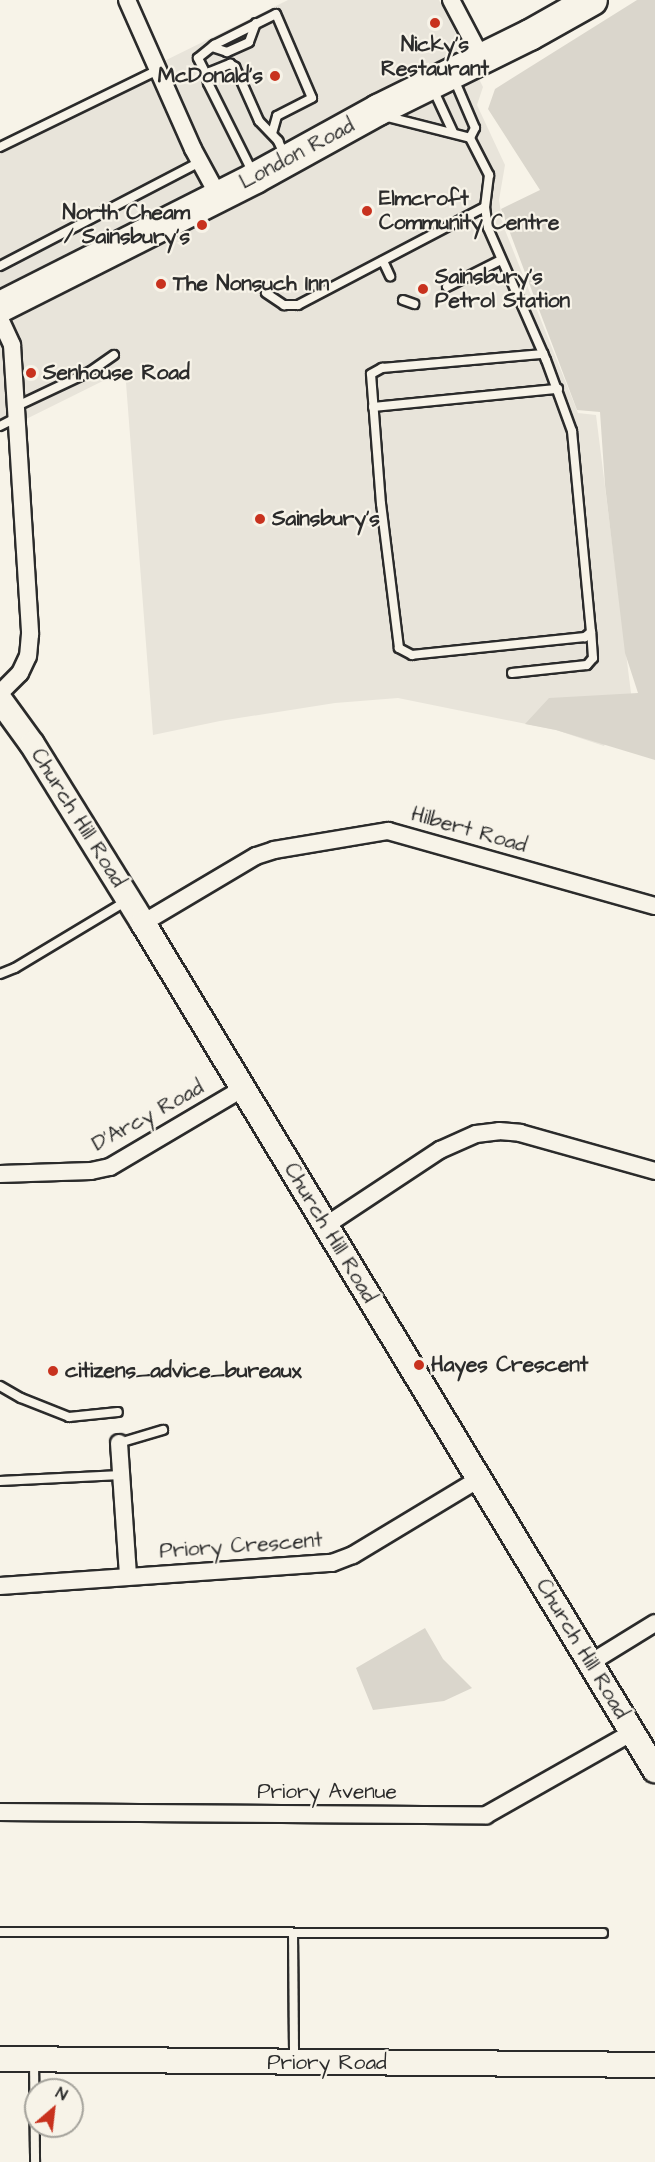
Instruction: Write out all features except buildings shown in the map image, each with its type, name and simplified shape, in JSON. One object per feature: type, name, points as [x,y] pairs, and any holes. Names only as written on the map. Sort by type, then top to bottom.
[{"type":"highway","name":"London Road","points":[[0,307],[255,178],[373,112],[530,34],[592,0]]},
{"type":"street","points":[[127,0],[200,162],[218,195]]},
{"type":"street","points":[[451,0],[481,57]]},
{"type":"street","points":[[0,319],[12,345],[30,634],[28,656],[21,673],[0,693]]},
{"type":"street","name":"Church Hill Road","points":[[0,700],[32,744],[143,923],[655,1770]]},
{"type":"street","name":"Hilbert Road","points":[[143,923],[256,856],[274,850],[388,831],[655,906]]},
{"type":"street","name":"D'Arcy Road","points":[[0,1174],[91,1171],[110,1167],[242,1089]]},
{"type":"street","points":[[325,1226],[440,1150],[476,1134],[499,1131],[519,1133],[655,1171]]},
{"type":"street","points":[[119,1443],[128,1576]]},
{"type":"street","name":"Priory Crescent","points":[[0,1586],[332,1563],[353,1556],[479,1479]]},
{"type":"street","points":[[590,1663],[655,1623]]},
{"type":"street","name":"Priory Avenue","points":[[0,1812],[486,1815],[633,1732]]},
{"type":"street","name":"Priory Road","points":[[0,2059],[655,2065]]},
{"type":"lane","points":[[255,178],[198,58],[212,47],[276,14],[312,98],[277,116],[272,133]]},
{"type":"lane","points":[[212,47],[227,52],[249,42],[256,23]]},
{"type":"lane","points":[[207,76],[230,64],[235,67],[259,120],[272,133],[287,161]]},
{"type":"lane","points":[[0,147],[158,70]]},
{"type":"lane","points":[[441,79],[447,115],[453,132]]},
{"type":"lane","points":[[441,79],[475,128],[470,138]]},
{"type":"lane","points":[[373,112],[432,130],[453,132],[470,138],[489,175],[485,207],[488,228],[558,389],[572,431],[593,658],[587,665],[512,673]]},
{"type":"lane","points":[[0,266],[200,162]]},
{"type":"lane","points":[[266,293],[275,302],[293,310],[298,305],[485,207]]},
{"type":"lane","points":[[447,287],[501,260]]},
{"type":"lane","points":[[383,261],[390,276]]},
{"type":"lane","points":[[403,300],[414,304]]},
{"type":"lane","points":[[543,354],[382,368],[371,374],[381,504],[399,648],[412,655],[585,637],[591,633]]},
{"type":"lane","points":[[0,426],[15,413],[91,371],[114,355]]},
{"type":"lane","points":[[374,407],[558,389]]},
{"type":"lane","points":[[0,974],[15,968],[128,900]]},
{"type":"lane","points":[[0,1386],[21,1398],[69,1417],[118,1412]]},
{"type":"lane","points":[[119,1443],[163,1430]]},
{"type":"lane","points":[[0,1481],[121,1475]]},
{"type":"lane","points":[[0,1932],[603,1933]]},
{"type":"lane","points":[[293,1934],[294,2063]]},
{"type":"lane","points":[[34,2059],[35,2162]]},
{"type":"shaded area","points":[[288,0],[439,0],[483,87],[477,105],[505,165],[499,200],[503,225],[578,413],[596,415],[631,693],[604,746],[556,730],[398,698],[335,703],[220,721],[153,735],[125,370],[0,432],[0,142]]},
{"type":"shaded area","points":[[637,0],[655,0],[655,760],[556,730],[525,724],[549,698],[638,693],[625,653],[605,485],[600,412],[577,410],[501,209],[540,190],[488,109],[495,89]]},
{"type":"shaded area","points":[[425,1628],[443,1659],[472,1688],[444,1701],[373,1710],[356,1668]]},
{"type":"place","name":"Nicky's Restaurant","points":[[435,23]]},
{"type":"place","name":"McDonald's","points":[[275,76]]},
{"type":"place","name":"Elmcroft Community Centre","points":[[367,211]]},
{"type":"place","name":"North Cheam / Sainsbury's","points":[[202,225]]},
{"type":"place","name":"The Nonsuch Inn","points":[[161,284]]},
{"type":"place","name":"Sainsbury's Petrol Station","points":[[423,289]]},
{"type":"place","name":"Senhouse Road","points":[[31,373]]},
{"type":"place","name":"Sainsbury's","points":[[260,519]]},
{"type":"place","name":"Hayes Crescent","points":[[419,1365]]},
{"type":"place","name":"citizens_advice_bureaux","points":[[53,1371]]}]
